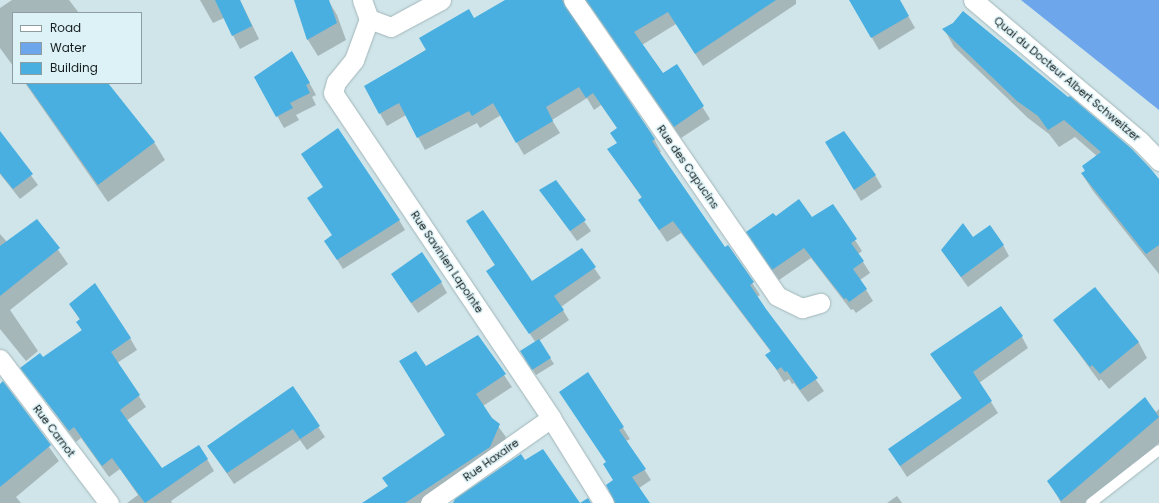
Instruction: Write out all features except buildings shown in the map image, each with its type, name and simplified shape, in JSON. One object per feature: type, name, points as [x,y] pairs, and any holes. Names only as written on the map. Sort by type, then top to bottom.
[{"type":"street","points":[[362,0],[369,19],[391,27],[440,0]]},
{"type":"street","name":"Rue des Capucins","points":[[573,0],[777,296],[802,308],[820,303]]},
{"type":"street","name":"Quai du Docteur Albert Schweitzer","points":[[973,0],[1140,141],[1159,161]]},
{"type":"street","name":"Rue Savinien Lapointe","points":[[369,19],[354,60],[336,82],[333,93],[551,418],[604,503]]},
{"type":"street","name":"Rue Carnot","points":[[0,359],[109,503]]},
{"type":"street","name":"Rue Haxaire","points":[[430,503],[551,418]]},
{"type":"lane","points":[[1091,503],[1159,450]]},
{"type":"water","points":[[1021,0],[1159,0],[1159,110]]}]
